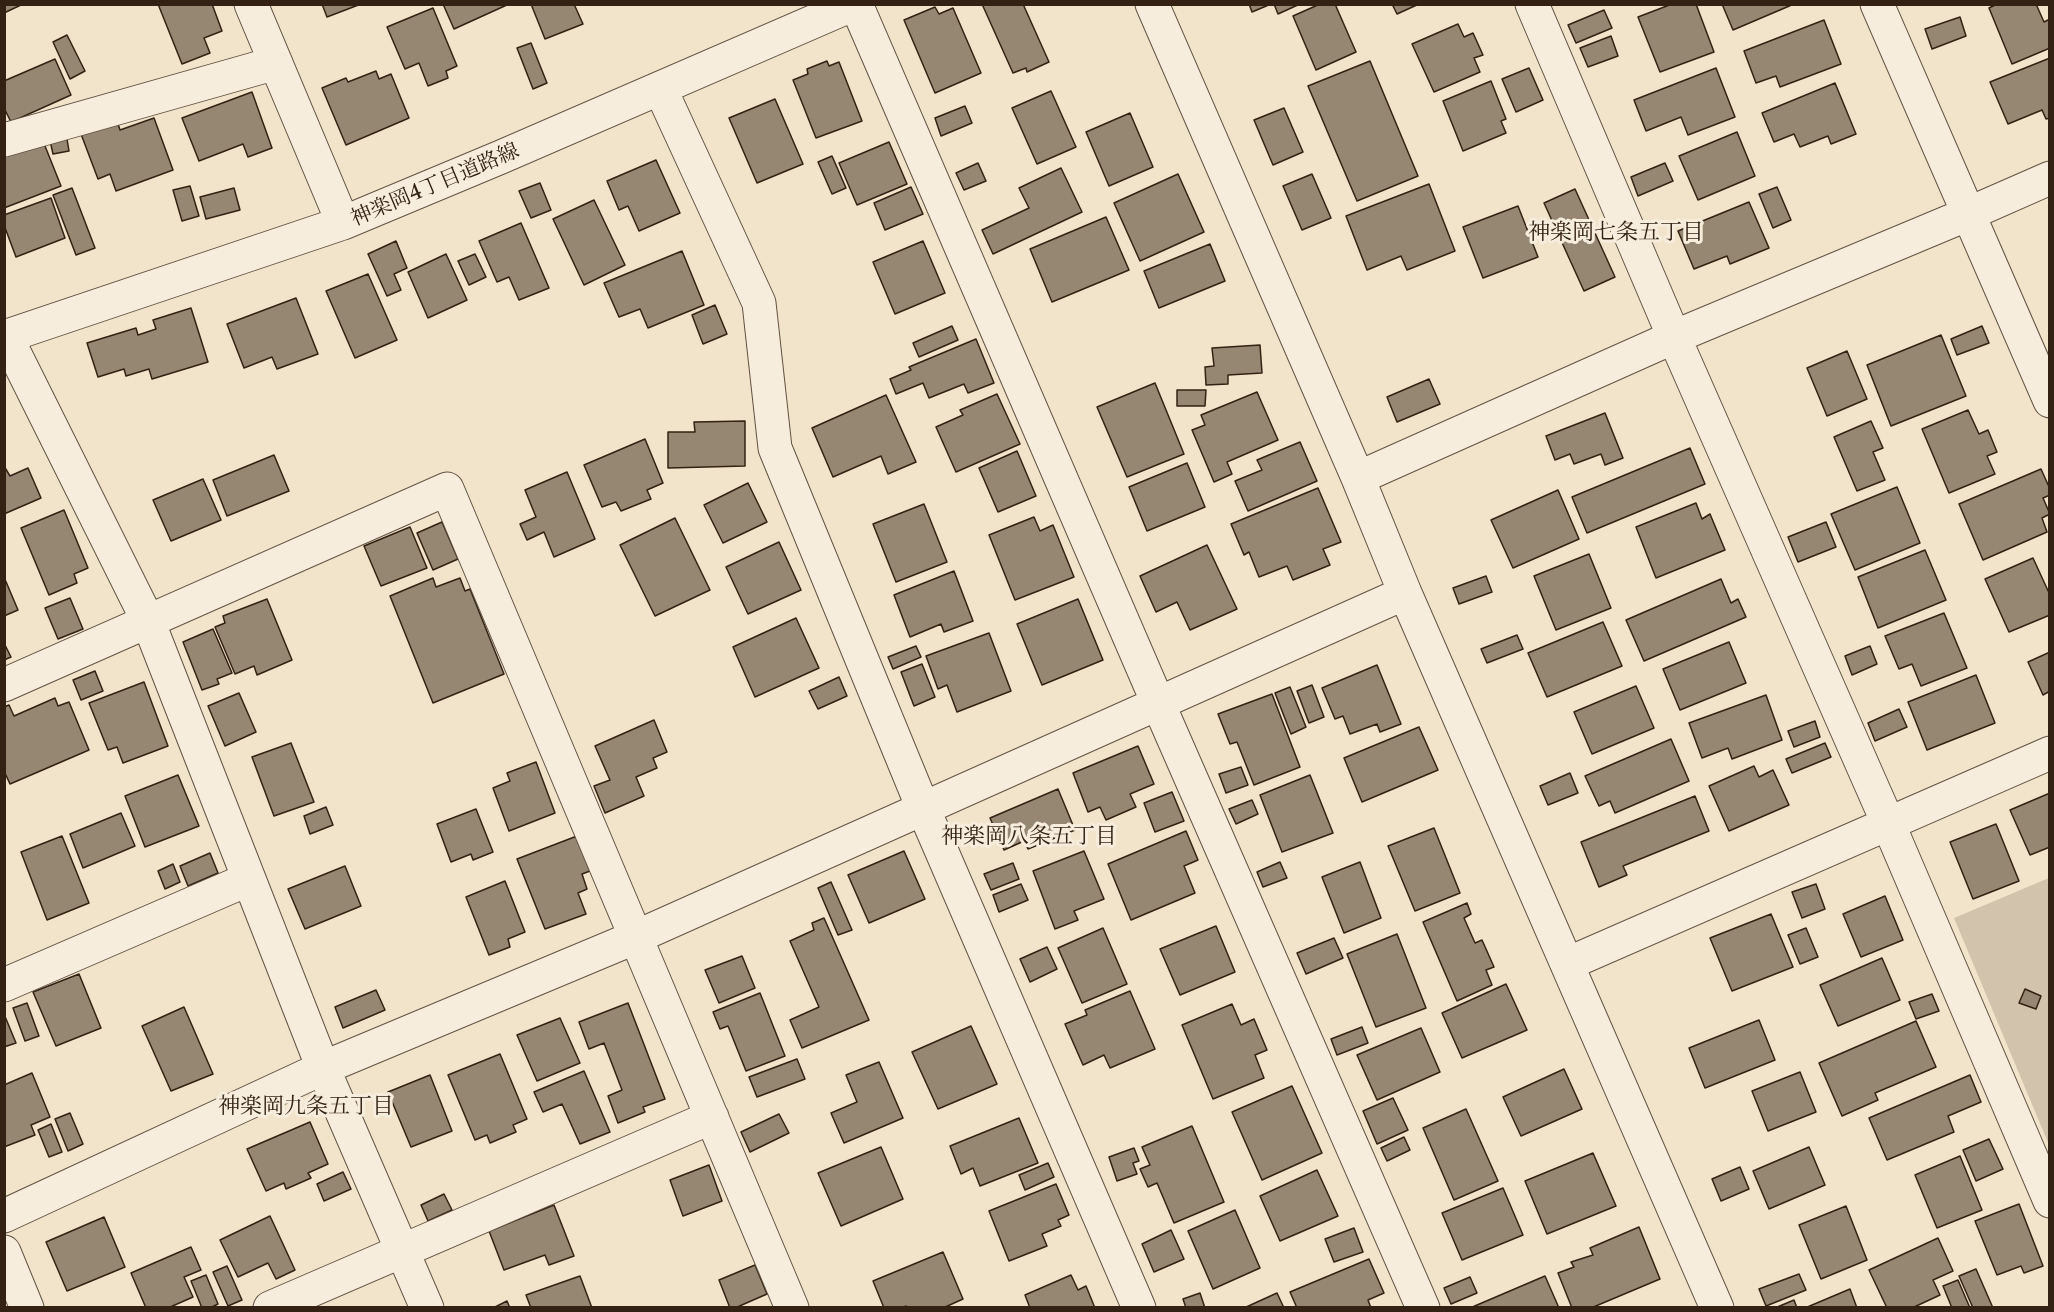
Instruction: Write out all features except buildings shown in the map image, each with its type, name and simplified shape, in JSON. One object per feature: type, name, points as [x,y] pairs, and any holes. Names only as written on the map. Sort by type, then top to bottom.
[{"type":"street","points":[[251,4],[343,223]]},
{"type":"street","points":[[855,4],[1158,704],[1424,1308]]},
{"type":"street","name":"神楽岡4丁目道路線","points":[[5,336],[343,223],[501,158],[855,4]]},
{"type":"street","points":[[1152,4],[1358,478],[1405,593],[1717,1308]]},
{"type":"street","points":[[1532,4],[1674,337],[1888,823],[2049,1201]]},
{"type":"street","points":[[1877,4],[2049,401]]},
{"type":"street","points":[[4,140],[276,63]]},
{"type":"street","points":[[660,88],[759,303],[775,448],[923,808],[1138,1308]]},
{"type":"street","points":[[1358,478],[1674,337],[2049,178]]},
{"type":"street","points":[[5,336],[148,621],[324,1068],[427,1308]]},
{"type":"street","points":[[4,685],[447,489],[792,1308]]},
{"type":"street","points":[[4,1216],[324,1068],[636,937],[1405,593]]},
{"type":"street","points":[[1567,964],[2049,753]]},
{"type":"street","points":[[4,985],[249,879]]},
{"type":"street","points":[[270,1308],[712,1117]]},
{"type":"street","points":[[4,1252],[27,1308]]},
{"type":"shaded area","points":[[2049,878],[2049,1145],[1954,918]]},
{"type":"district","name":"神楽岡七条五丁目","points":[[1616,233]]},
{"type":"district","name":"神楽岡八条五丁目","points":[[1029,837]]},
{"type":"district","name":"神楽岡九条五丁目","points":[[306,1107]]}]
